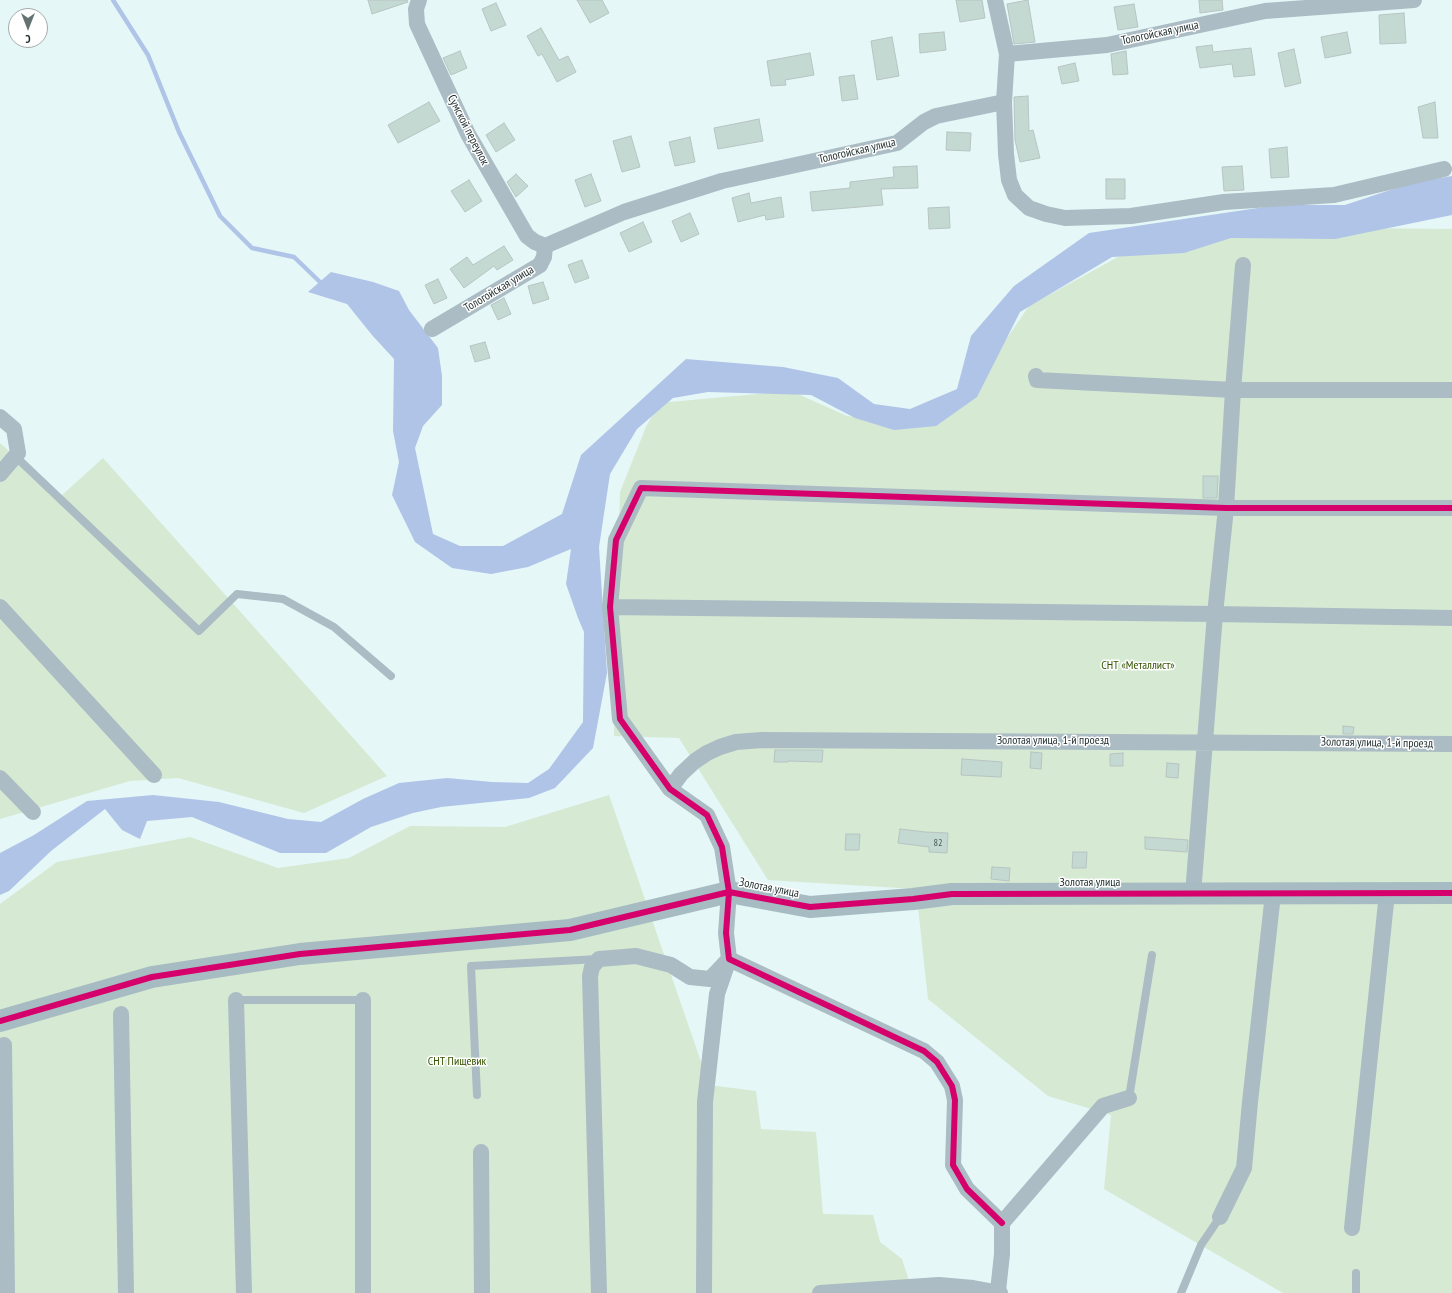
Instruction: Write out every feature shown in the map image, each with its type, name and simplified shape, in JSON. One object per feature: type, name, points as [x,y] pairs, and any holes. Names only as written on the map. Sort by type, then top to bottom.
[{"type":"street","name":"Сумской переулок","points":[[419,0],[416,8],[417,24],[468,134],[526,236],[545,246]]},
{"type":"street","points":[[995,0],[1007,54],[1004,102],[1006,154],[1009,180],[1015,195],[1029,208],[1065,218],[1131,216],[1224,202],[1334,195],[1444,169]]},
{"type":"street","name":"Тологойская улица","points":[[1007,54],[1107,45],[1265,11],[1414,0]]},
{"type":"street","name":"Тологойская улица","points":[[432,329],[540,265],[544,257],[545,246],[624,212],[715,183],[897,144],[924,122],[936,116],[1004,102]]},
{"type":"street","points":[[1193,894],[1215,614],[1226,508],[1242,265]]},
{"type":"street","points":[[1036,376],[1037,380],[1233,390],[1452,390]]},
{"type":"street","points":[[0,417],[14,429],[18,453],[0,474]]},
{"type":"street","points":[[704,1293],[705,1102],[717,994],[729,959],[726,933],[730,892],[722,847],[707,815],[670,789],[620,719],[610,607],[616,540],[641,488],[1226,508],[1452,508]]},
{"type":"street","points":[[0,607],[154,774]]},
{"type":"street","points":[[610,607],[1452,618]]},
{"type":"street","name":"Золотая улица, 1-й проезд","points":[[670,789],[695,761],[720,747],[736,742],[762,740],[1452,744]]},
{"type":"street","points":[[0,778],[33,812]]},
{"type":"street","points":[[0,1021],[152,977],[300,954],[570,930],[730,892]]},
{"type":"street","name":"Золотая улица","points":[[730,892],[810,907],[913,899],[952,894],[1452,893]]},
{"type":"street","points":[[1352,1228],[1387,893]]},
{"type":"street","points":[[1220,1217],[1244,1168],[1273,894]]},
{"type":"street","points":[[599,1293],[590,976],[592,967],[599,959],[636,956],[671,965],[690,977],[710,979],[729,959]]},
{"type":"street","points":[[729,959],[924,1051],[937,1062],[952,1086],[955,1100],[953,1165],[967,1189],[1002,1223]]},
{"type":"street","points":[[236,1000],[244,1293]]},
{"type":"street","points":[[363,1000],[363,1293]]},
{"type":"street","points":[[121,1014],[126,1293]]},
{"type":"street","points":[[4,1045],[7,1293]]},
{"type":"street","points":[[825,1293],[939,1289],[999,1292],[1002,1254],[1002,1223],[1103,1106],[1129,1098]]},
{"type":"street","points":[[481,1152],[482,1293]]},
{"type":"lane","points":[[15,456],[199,632],[237,594],[283,599],[334,627],[391,676]]},
{"type":"lane","points":[[1129,1098],[1152,955]]},
{"type":"lane","points":[[477,1095],[471,966],[599,959]]},
{"type":"lane","points":[[236,1000],[363,1000]]},
{"type":"lane","points":[[1181,1293],[1201,1246],[1220,1217]]},
{"type":"lane","points":[[1356,1273],[1356,1293]]},
{"type":"green space","name":"СНТ «Металлист»","points":[[1263,227],[1452,229],[1452,1293],[1283,1293],[1104,1189],[1111,1115],[1048,1096],[928,999],[916,889],[768,880],[679,738],[614,736],[620,492],[646,427],[659,403],[791,391],[847,416],[916,425],[985,370],[1029,306],[1118,257],[1184,242]]},
{"type":"green space","points":[[0,443],[60,497],[103,458],[387,776],[304,813],[178,778],[130,781],[0,819]]},
{"type":"green space","name":"СНТ Пищевик","points":[[609,795],[709,1085],[756,1091],[761,1129],[816,1132],[823,1214],[873,1215],[880,1242],[902,1259],[913,1293],[0,1293],[0,904],[57,862],[190,837],[278,868],[349,858],[410,826],[505,827]]},
{"type":"water","points":[[1452,176],[1452,215],[1335,239],[1231,238],[1184,253],[1112,257],[1020,312],[977,397],[936,426],[894,430],[855,418],[811,395],[708,392],[673,398],[637,429],[610,474],[599,547],[607,673],[593,748],[555,788],[529,798],[441,807],[413,813],[371,827],[326,853],[280,853],[192,817],[147,821],[140,839],[122,830],[105,809],[51,851],[9,891],[0,895],[0,853],[34,835],[87,801],[153,795],[219,802],[288,819],[321,822],[363,799],[399,783],[447,778],[492,782],[528,783],[549,769],[583,722],[584,632],[566,584],[571,549],[528,567],[491,574],[452,568],[415,542],[392,495],[399,462],[393,431],[394,359],[347,304],[308,292],[331,272],[373,282],[399,291],[409,310],[438,348],[442,376],[442,405],[423,426],[415,448],[433,534],[460,546],[503,546],[562,514],[581,455],[686,359],[783,367],[838,378],[874,404],[910,409],[957,389],[971,336],[1014,286],[1089,233],[1278,205],[1345,205],[1411,183]]},
{"type":"building","points":[[368,0],[407,0],[408,2],[372,14]]},
{"type":"building","points":[[577,0],[602,0],[609,13],[590,23]]},
{"type":"building","points":[[956,0],[982,0],[985,18],[960,22]]},
{"type":"building","points":[[1028,0],[1035,42],[1014,44],[1007,4]]},
{"type":"building","points":[[1199,0],[1222,0],[1223,10],[1200,13]]},
{"type":"building","points":[[496,3],[506,25],[491,31],[482,9]]},
{"type":"building","points":[[1134,4],[1138,27],[1118,30],[1114,7]]},
{"type":"building","points":[[1404,13],[1406,43],[1380,44],[1379,15]]},
{"type":"building","points":[[541,28],[559,60],[568,56],[576,72],[557,82],[542,54],[538,56],[527,36]]},
{"type":"building","points":[[944,32],[946,50],[920,53],[919,34]]},
{"type":"building","points":[[1347,32],[1351,53],[1325,58],[1321,37]]},
{"type":"building","points":[[892,37],[899,76],[877,80],[871,41]]},
{"type":"building","points":[[1212,45],[1213,52],[1251,48],[1255,75],[1234,77],[1232,64],[1200,68],[1196,47]]},
{"type":"building","points":[[1294,49],[1301,83],[1285,87],[1278,53]]},
{"type":"building","points":[[460,51],[467,68],[451,75],[443,58]]},
{"type":"building","points":[[1126,51],[1128,74],[1113,75],[1111,54]]},
{"type":"building","points":[[810,53],[814,75],[785,80],[786,85],[771,86],[767,61]]},
{"type":"building","points":[[1075,63],[1079,81],[1062,84],[1058,67]]},
{"type":"building","points":[[854,75],[858,99],[842,101],[839,77]]},
{"type":"building","points":[[1028,96],[1029,131],[1033,130],[1040,158],[1020,162],[1015,140],[1014,97]]},
{"type":"building","points":[[429,102],[440,121],[398,143],[388,125]]},
{"type":"building","points":[[1435,102],[1438,138],[1423,138],[1418,107]]},
{"type":"building","points":[[759,119],[763,141],[718,149],[714,128]]},
{"type":"building","points":[[504,123],[515,140],[496,152],[486,135]]},
{"type":"building","points":[[947,132],[971,133],[970,151],[946,150]]},
{"type":"building","points":[[631,136],[640,167],[622,172],[613,141]]},
{"type":"building","points":[[690,137],[695,162],[675,166],[669,142]]},
{"type":"building","points":[[1287,147],[1289,177],[1271,178],[1269,149]]},
{"type":"building","points":[[917,166],[918,188],[881,189],[883,205],[812,211],[810,192],[850,188],[850,182],[894,177],[893,167]]},
{"type":"building","points":[[1242,166],[1244,190],[1224,191],[1222,167]]},
{"type":"building","points":[[516,174],[528,186],[516,197],[507,182]]},
{"type":"building","points":[[591,174],[601,201],[585,207],[575,180]]},
{"type":"building","points":[[1106,179],[1125,179],[1125,199],[1106,199]]},
{"type":"building","points":[[469,180],[482,201],[465,212],[451,191]]},
{"type":"building","points":[[749,193],[751,203],[781,197],[784,217],[766,220],[765,215],[738,222],[732,198]]},
{"type":"building","points":[[949,207],[950,228],[929,229],[928,208]]},
{"type":"building","points":[[690,213],[699,234],[681,242],[672,221]]},
{"type":"building","points":[[643,222],[652,242],[629,252],[620,233]]},
{"type":"building","points":[[504,246],[513,260],[497,270],[494,266],[464,288],[450,269],[467,257],[473,265]]},
{"type":"building","points":[[582,260],[589,278],[575,283],[568,265]]},
{"type":"building","points":[[438,279],[447,298],[434,304],[425,285]]},
{"type":"building","points":[[543,282],[549,299],[533,304],[528,286]]},
{"type":"building","points":[[504,298],[511,314],[498,320],[491,305]]},
{"type":"building","points":[[485,342],[490,358],[475,362],[470,346]]},
{"type":"building","points":[[1203,476],[1218,476],[1217,498],[1203,498]]},
{"type":"building","points":[[1343,726],[1354,727],[1353,734],[1343,734]]},
{"type":"building","points":[[775,750],[823,750],[822,762],[774,762]]},
{"type":"building","points":[[1031,752],[1042,753],[1041,769],[1030,768]]},
{"type":"building","points":[[1123,753],[1123,766],[1110,766],[1110,754]]},
{"type":"building","points":[[962,759],[1002,762],[1001,777],[961,775]]},
{"type":"building","points":[[1167,763],[1179,764],[1178,778],[1166,777]]},
{"type":"building","points":[[900,829],[948,833],[947,853],[929,852],[929,847],[898,843]]},
{"type":"building","points":[[846,834],[860,834],[859,850],[845,850]]},
{"type":"building","points":[[1145,837],[1188,840],[1187,852],[1145,849]]},
{"type":"building","points":[[1073,852],[1087,852],[1086,868],[1072,868]]},
{"type":"building","points":[[992,867],[1010,868],[1009,881],[991,879]]},
{"type":"waterway","points":[[113,0],[148,55],[179,132],[220,216],[252,248],[294,257],[320,282]]},
{"type":"cycle path","points":[[1002,1223],[967,1189],[953,1165],[955,1100],[952,1086],[937,1062],[924,1051],[729,959],[726,933],[729,892],[722,847],[707,815],[670,789],[620,719],[610,607],[616,540],[641,488],[1226,508],[1452,508]]},
{"type":"cycle path","points":[[0,1021],[152,977],[300,954],[570,930],[729,892],[810,907],[913,899],[952,894],[1452,893]]}]
